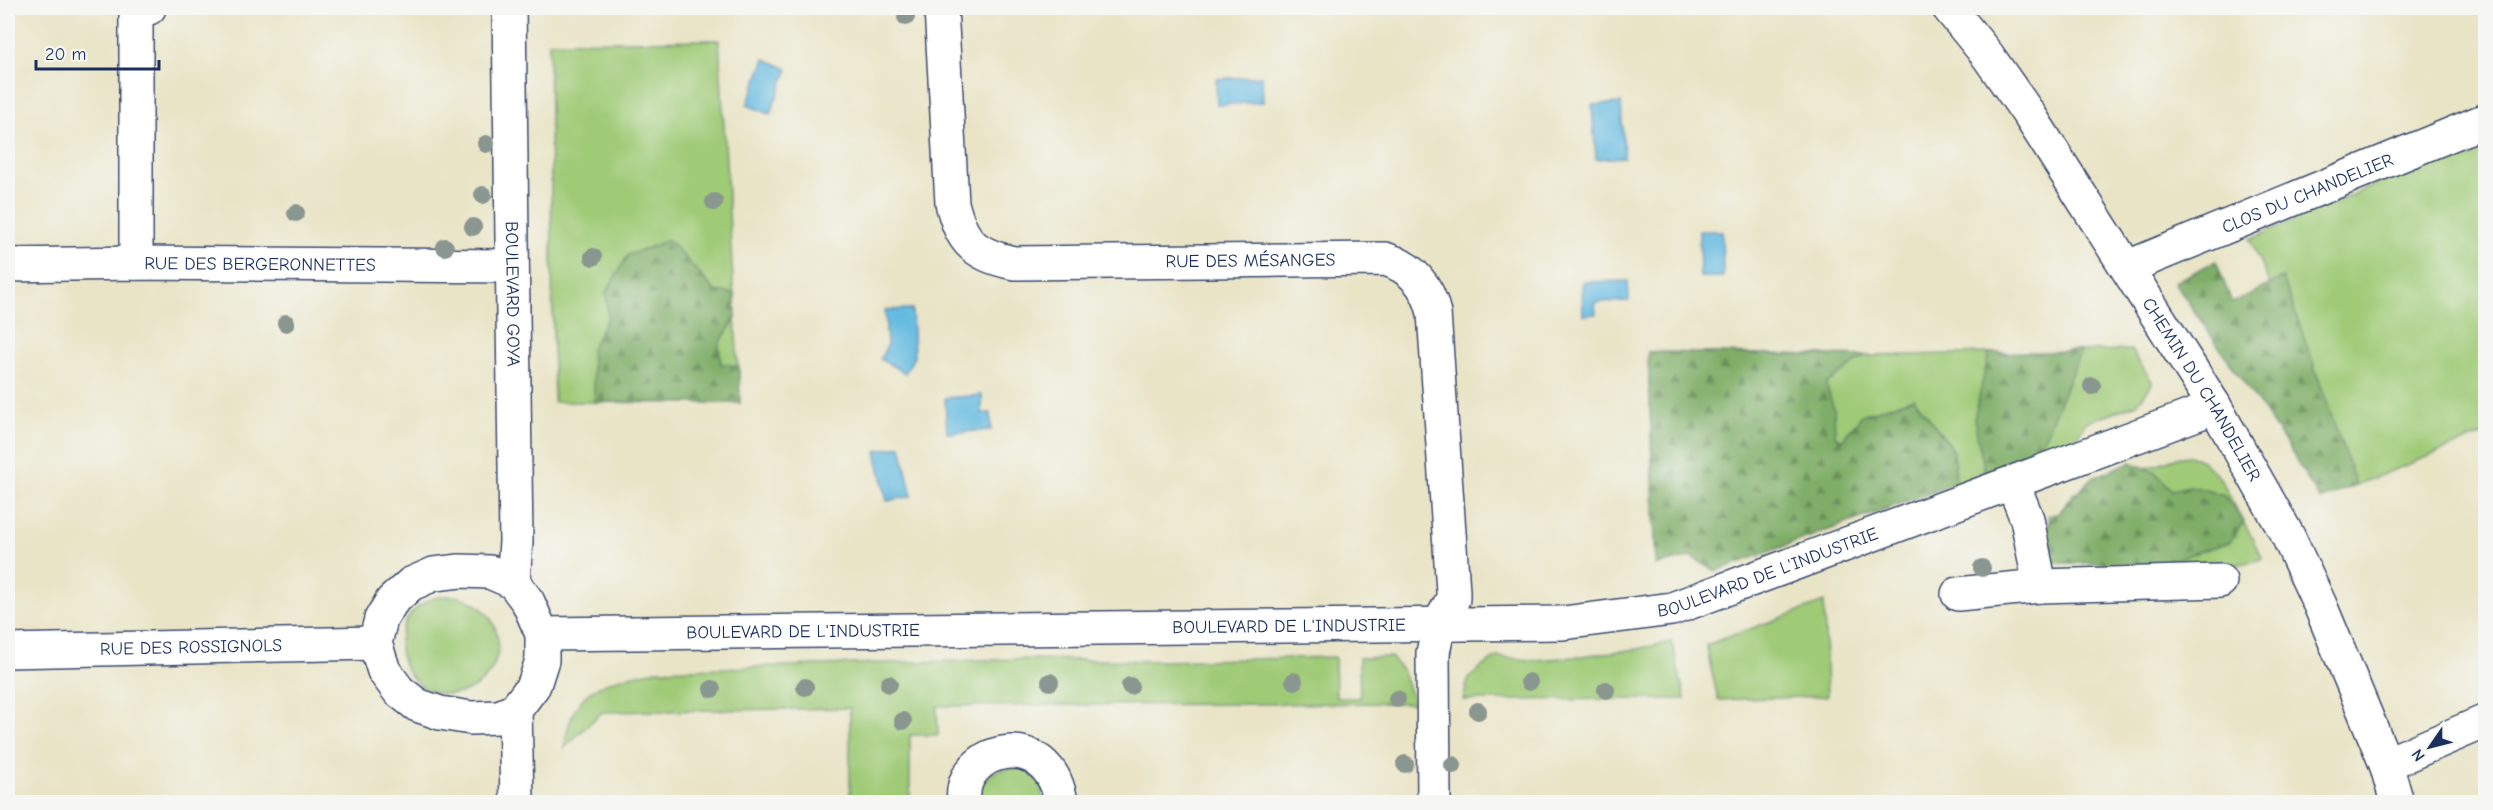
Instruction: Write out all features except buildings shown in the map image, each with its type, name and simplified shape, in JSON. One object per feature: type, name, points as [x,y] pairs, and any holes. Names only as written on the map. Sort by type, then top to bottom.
[{"type":"street","name":"BOULEVARD GOYA","points":[[508,8],[516,542],[513,582]]},
{"type":"street","name":"RUE DES MÉSANGES","points":[[941,8],[952,203],[958,227],[972,247],[993,258],[1014,263],[1385,259],[1404,267],[1419,280],[1429,295],[1434,313],[1453,591],[1453,599],[1439,624],[1433,653],[1434,802]]},
{"type":"street","name":"CHEMIN DU CHANDELIER","points":[[1949,8],[1988,56],[2030,116],[2128,267],[2214,405],[2288,536],[2386,764],[2397,802]]},
{"type":"street","points":[[136,9],[136,262]]},
{"type":"street","name":"CLOS DU CHANDELIER","points":[[2128,267],[2486,120]]},
{"type":"street","name":"RUE DES BERGERONNETTES","points":[[8,265],[136,262],[512,266]]},
{"type":"street","name":"BOULEVARD DE L'INDUSTRIE","points":[[542,634],[1563,623],[1672,609],[2013,484],[2199,413],[2214,405]]},
{"type":"street","points":[[2013,484],[2027,519],[2040,586]]},
{"type":"street","points":[[460,571],[490,572],[513,582],[528,602],[542,634],[542,660],[534,685],[515,710],[500,717],[471,718],[440,713],[417,705],[399,691],[384,671],[375,643],[381,619],[392,601],[411,584],[434,574],[460,571]]},
{"type":"street","points":[[1958,594],[2040,586],[2220,581]]},
{"type":"street","name":"RUE DES ROSSIGNOLS","points":[[8,651],[375,643]]},
{"type":"street","points":[[515,710],[517,802]]},
{"type":"street","points":[[2386,764],[2486,721]]},
{"type":"street","points":[[963,802],[967,781],[976,767],[990,757],[1006,752],[1024,753],[1039,760],[1052,771],[1059,787],[1061,802]]},
{"type":"green space","points":[[719,40],[740,403],[554,402],[549,42]]},
{"type":"green space","points":[[2485,137],[2485,434],[2356,485],[2250,239]]},
{"type":"green space","points":[[669,240],[715,291],[735,294],[736,318],[719,344],[721,364],[739,366],[740,403],[595,402],[591,349],[608,317],[606,292],[628,255]]},
{"type":"green space","points":[[2216,261],[2232,303],[2283,278],[2356,485],[2320,500],[2286,443],[2174,282]]},
{"type":"green space","points":[[2131,350],[2153,383],[2137,404],[2086,422],[2078,436],[1985,473],[1716,571],[1692,557],[1656,565],[1648,352],[1865,356]]},
{"type":"green space","points":[[2081,351],[2039,451],[1985,473],[1974,419],[1989,353]]},
{"type":"green space","points":[[1648,352],[1865,356],[1826,384],[1834,410],[1835,436],[1842,440],[1862,415],[1914,398],[1954,451],[1956,483],[1716,571],[1692,557],[1656,565]]},
{"type":"green space","points":[[2189,456],[2201,460],[2220,478],[2263,559],[2223,568],[2147,569],[2053,532],[2048,516],[2060,513],[2072,494],[2175,458]]},
{"type":"green space","points":[[2130,462],[2154,471],[2172,490],[2190,486],[2224,495],[2244,521],[2230,542],[2169,561],[2152,581],[2135,581],[2105,563],[2054,563],[2040,532],[2091,479]]},
{"type":"green space","points":[[449,596],[468,600],[484,610],[494,626],[498,645],[494,664],[484,680],[468,690],[449,694],[430,690],[414,680],[404,664],[400,645],[404,626],[414,610],[430,600]]},
{"type":"green space","points":[[1824,602],[1827,696],[1718,700],[1706,645]]},
{"type":"green space","points":[[1672,642],[1685,699],[1463,700],[1468,680],[1481,667],[1497,657],[1532,660],[1565,658]]},
{"type":"green space","points":[[1335,657],[1336,698],[1360,698],[1359,658],[1391,657],[1402,670],[1414,703],[937,706],[938,735],[910,735],[910,802],[850,802],[850,708],[602,712],[564,748],[574,711],[593,690],[620,678],[657,670],[1020,659],[1162,661]]},
{"type":"green space","points":[[1022,767],[1039,781],[1044,802],[979,802],[982,784],[986,778],[998,771]]},
{"type":"water","points":[[765,59],[788,69],[770,114],[747,105]]},
{"type":"water","points":[[1262,76],[1263,102],[1217,105],[1216,79]]},
{"type":"water","points":[[1621,103],[1624,157],[1596,159],[1592,105]]},
{"type":"water","points":[[1699,231],[1722,231],[1723,277],[1700,277]]},
{"type":"water","points":[[1628,281],[1629,301],[1595,302],[1596,314],[1583,315],[1582,282]]},
{"type":"water","points":[[912,309],[914,357],[905,373],[880,359],[887,346],[885,310]]},
{"type":"water","points":[[982,395],[982,413],[991,413],[991,430],[947,433],[945,398]]},
{"type":"water","points":[[901,446],[912,496],[887,501],[876,451]]}]
